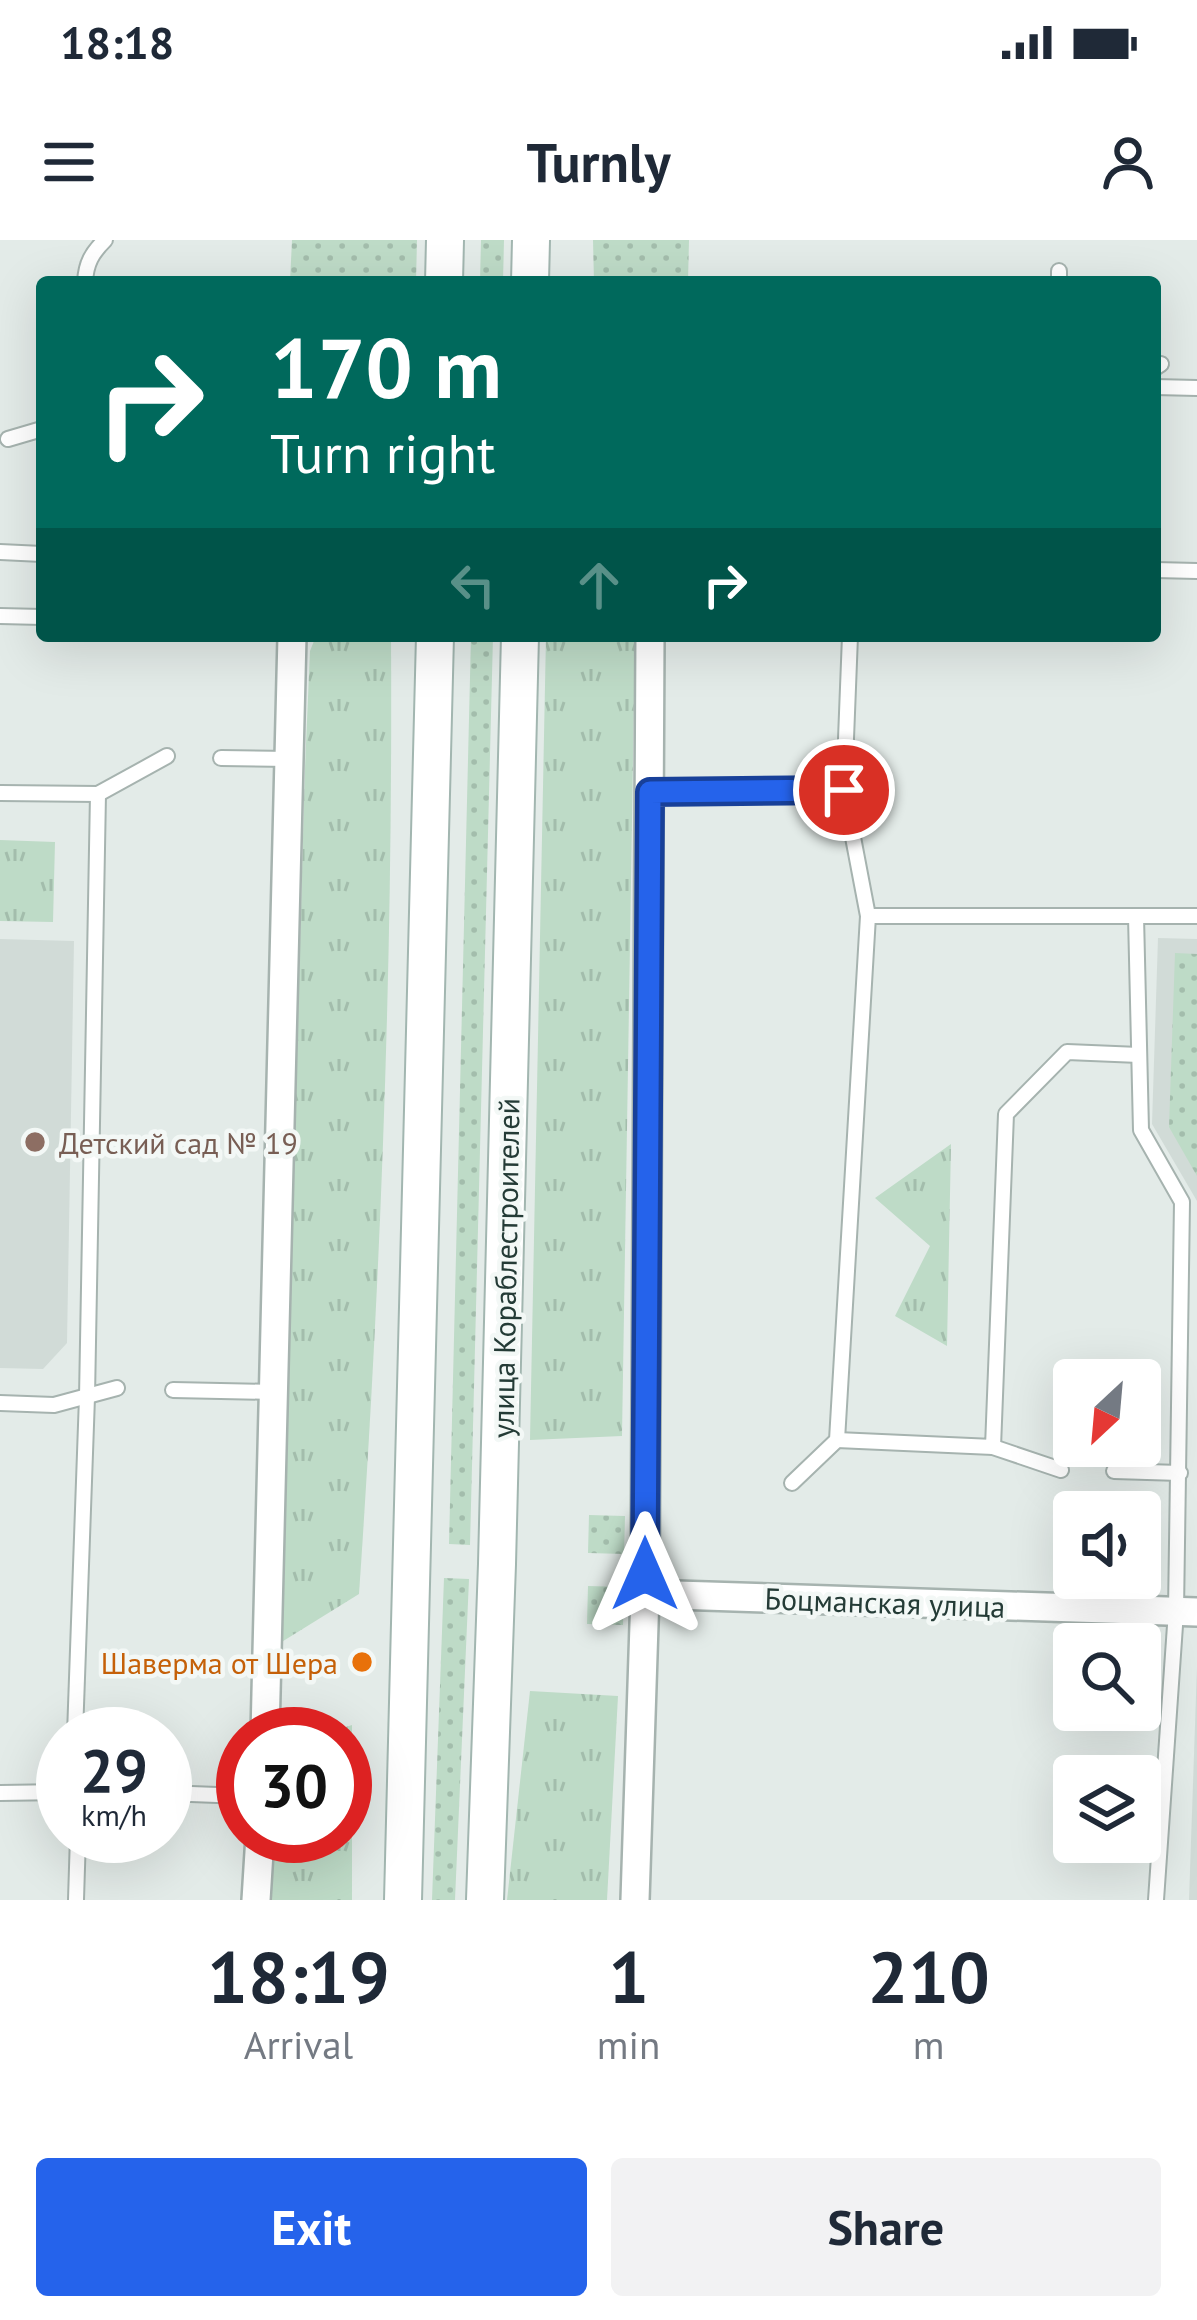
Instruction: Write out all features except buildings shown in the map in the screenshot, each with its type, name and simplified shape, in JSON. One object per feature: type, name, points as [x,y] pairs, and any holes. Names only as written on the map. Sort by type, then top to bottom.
[{"type":"main road","points":[[444,276],[445,240]]},
{"type":"main road","points":[[530,276],[532,240]]},
{"type":"main road","points":[[404,1900],[435,642]]},
{"type":"main road","name":"улица Кораблестроителей","points":[[484,1900],[520,642]]},
{"type":"street","points":[[266,1707],[292,642]]},
{"type":"street","points":[[635,1900],[645,1594],[650,642]]},
{"type":"street","name":"Боцманская улица","points":[[645,1594],[1186,1611]]},
{"type":"street","points":[[256,1900],[258,1863]]},
{"type":"lane","points":[[86,276],[86,267],[105,240]]},
{"type":"lane","points":[[1161,387],[1197,388]]},
{"type":"lane","points":[[8,439],[36,431]]},
{"type":"lane","points":[[0,552],[36,554]]},
{"type":"lane","points":[[1161,570],[1197,571]]},
{"type":"lane","points":[[0,616],[36,617]]},
{"type":"lane","points":[[792,1483],[837,1440],[868,916],[844,790],[850,642]]},
{"type":"lane","points":[[0,793],[98,794],[167,756]]},
{"type":"lane","points":[[220,758],[290,759]]},
{"type":"lane","points":[[650,792],[844,790]]},
{"type":"lane","points":[[76,1707],[98,794]]},
{"type":"lane","points":[[868,916],[1197,916]]},
{"type":"lane","points":[[1136,916],[1141,1130],[1182,1202],[1189,1299],[1180,1473],[1186,1611],[1156,1900]]},
{"type":"lane","points":[[993,1447],[1006,1114],[1067,1052],[1139,1055]]},
{"type":"lane","points":[[0,1403],[54,1406],[117,1388]]},
{"type":"lane","points":[[173,1390],[273,1392]]},
{"type":"lane","points":[[837,1440],[993,1447],[1061,1469]]},
{"type":"lane","points":[[1114,1471],[1180,1473]]},
{"type":"lane","points":[[0,1793],[36,1792]]},
{"type":"lane","points":[[76,1900],[77,1863]]},
{"type":"shaded area","points":[[1158,938],[1197,939],[1197,1201],[1152,1124]]},
{"type":"shaded area","name":"Детский сад № 19","points":[[0,939],[74,941],[67,1343],[43,1369],[0,1368]]},
{"type":"shaded area","points":[[1197,1667],[1197,1900],[1189,1900]]},
{"type":"green space","points":[[292,240],[417,240],[416,276],[290,276]]},
{"type":"green space","points":[[481,240],[504,240],[503,276],[480,276]]},
{"type":"green space","points":[[593,240],[689,240],[688,276],[594,276]]},
{"type":"green space","points":[[314,642],[391,642],[384,1115],[359,1594],[280,1643],[305,768]]},
{"type":"green space","points":[[471,642],[493,642],[470,1545],[449,1544]]},
{"type":"green space","points":[[546,642],[635,642],[622,1436],[530,1440]]},
{"type":"green space","points":[[0,840],[55,842],[53,922],[0,921]]},
{"type":"green space","points":[[1175,953],[1197,954],[1197,1176],[1169,1127]]},
{"type":"green space","points":[[951,1144],[947,1346],[895,1316],[930,1246],[875,1198]]},
{"type":"green space","points":[[589,1515],[625,1516],[624,1554],[588,1553]]},
{"type":"green space","points":[[444,1578],[469,1579],[455,1900],[432,1900]]},
{"type":"green space","points":[[588,1586],[624,1587],[623,1625],[587,1624]]},
{"type":"green space","points":[[530,1691],[618,1696],[607,1900],[507,1900]]},
{"type":"green space","points":[[273,1863],[352,1863],[352,1900],[270,1900]]},
{"type":"place","name":"Детский сад № 19","points":[[35,1142]]},
{"type":"place","name":"Шаверма от Шера","points":[[362,1662]]},
{"type":"route","points":[[645,1574],[650,792],[844,790]]}]
